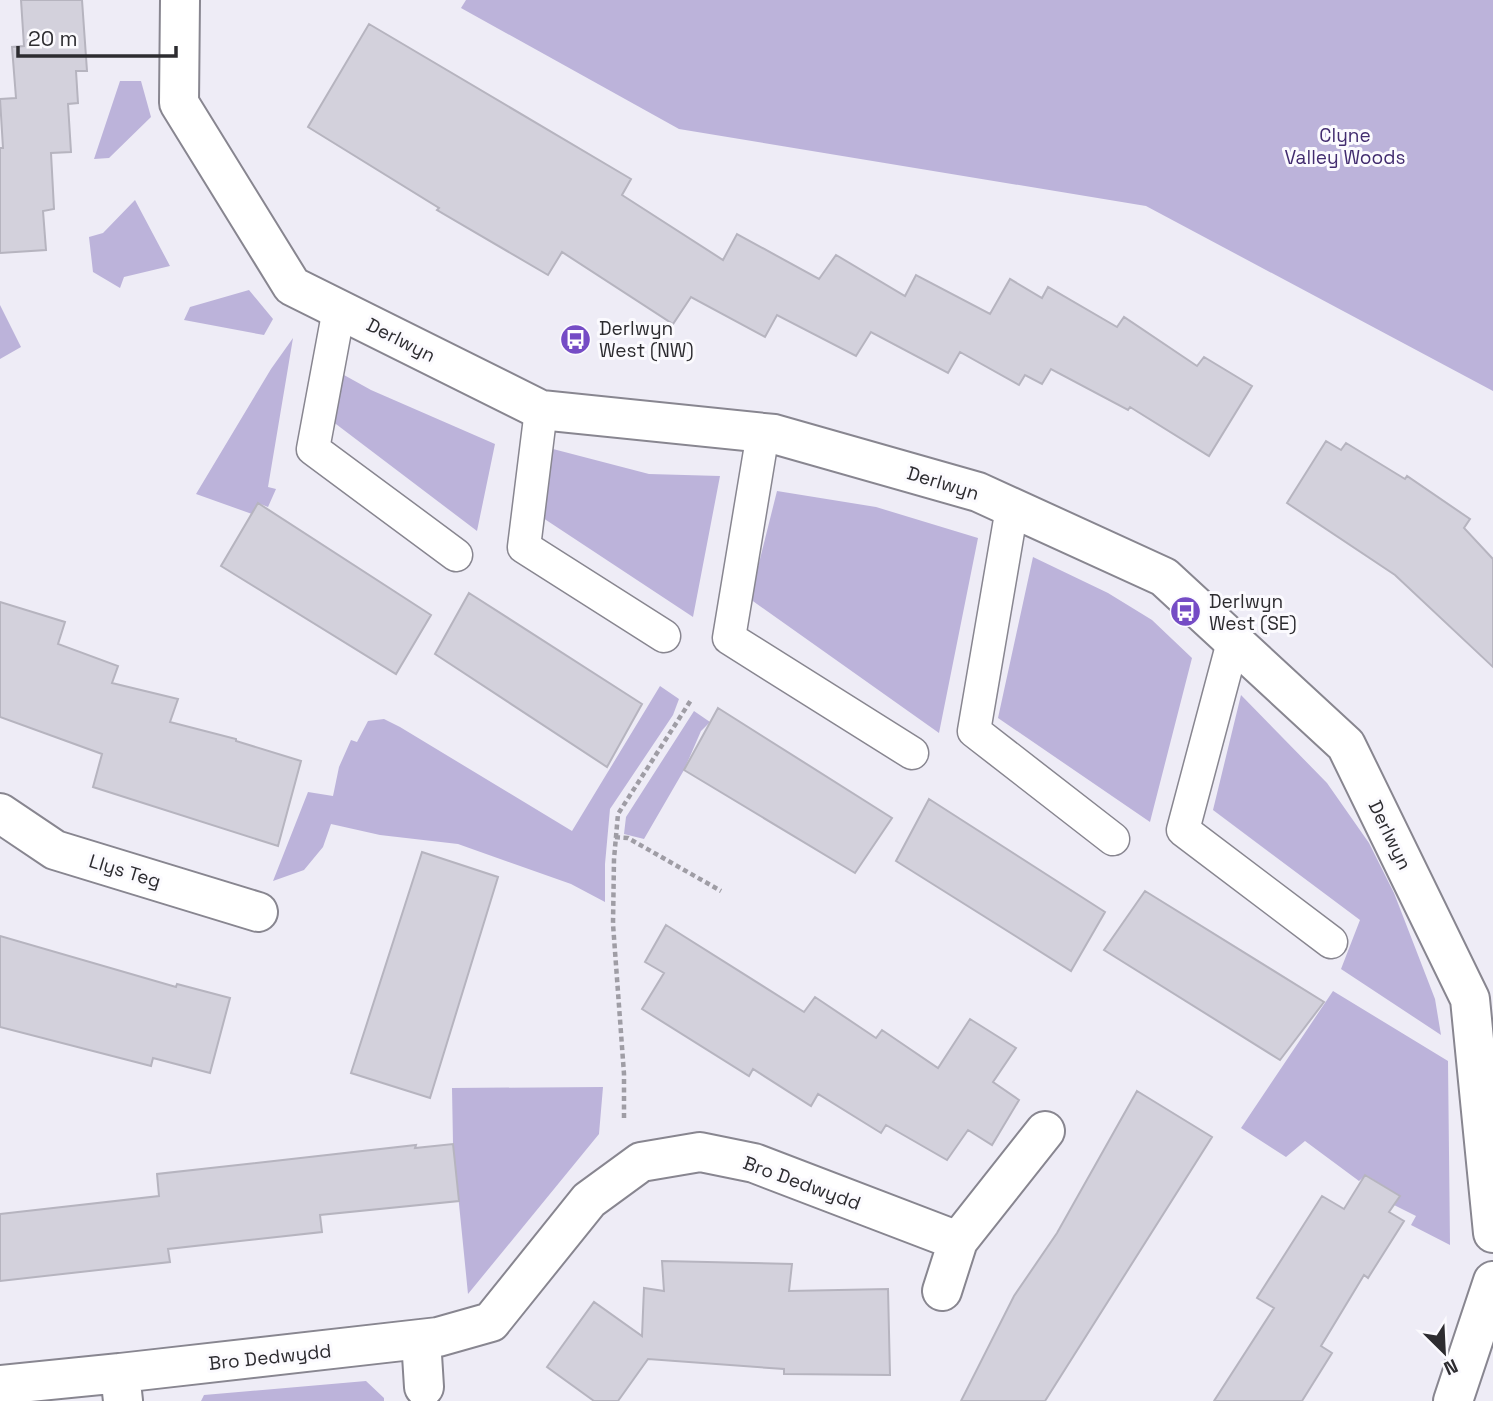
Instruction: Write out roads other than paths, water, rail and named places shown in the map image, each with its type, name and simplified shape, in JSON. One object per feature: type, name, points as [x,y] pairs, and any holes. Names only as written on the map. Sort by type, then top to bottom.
[{"type":"street","name":"Derlwyn","points":[[180,0],[179,103],[292,286],[541,410],[774,434],[978,492],[1164,577],[1346,746],[1470,999],[1493,1233]]},
{"type":"street","name":"Llys Teg","points":[[0,813],[55,850],[258,912]]},
{"type":"street","points":[[942,1291],[958,1241],[1045,1131]]},
{"type":"street","name":"Bro Dedwydd","points":[[0,1385],[121,1387],[438,1337],[491,1322],[589,1200],[641,1162],[700,1153],[754,1163],[958,1241]]},
{"type":"street","points":[[1453,1401],[1493,1281]]},
{"type":"street","points":[[421,1339],[424,1387]]},
{"type":"lane","points":[[339,309],[313,449],[456,555]]},
{"type":"lane","points":[[541,410],[524,547],[664,636]]},
{"type":"lane","points":[[763,433],[729,638],[912,753]]},
{"type":"lane","points":[[1012,508],[974,731],[1113,839]]},
{"type":"lane","points":[[1233,642],[1184,830],[1331,942]]},
{"type":"place","name":"Derlwyn West (NW)","points":[[576,339]]},
{"type":"place","name":"Derlwyn West (SE)","points":[[1186,612]]},
{"type":"park label","name":"Clyne Valley Woods","points":[[1345,146]]}]
